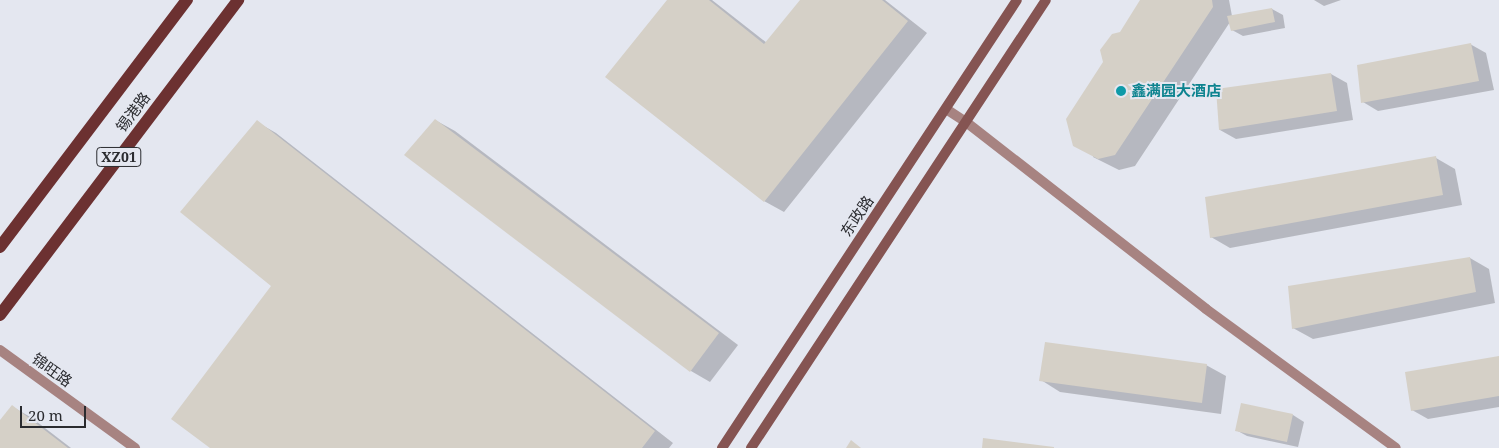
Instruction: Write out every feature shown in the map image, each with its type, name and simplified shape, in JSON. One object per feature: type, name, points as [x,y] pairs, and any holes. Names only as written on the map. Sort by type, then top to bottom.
[{"type":"main road","name":"锡港路","points":[[0,248],[187,0]]},
{"type":"main road","name":"锡港路","points":[[0,315],[238,0]]},
{"type":"main road","name":"东政路","points":[[722,448],[1017,0]]},
{"type":"main road","points":[[751,448],[1046,0]]},
{"type":"street","points":[[946,109],[966,122],[1206,309],[1396,448]]},
{"type":"street","name":"锦旺路","points":[[0,350],[135,448]]},
{"type":"building","points":[[667,0],[709,0],[764,44],[800,0],[882,0],[908,21],[764,202],[605,77]]},
{"type":"building","name":"鑫满园大酒店","points":[[1140,0],[1212,0],[1213,7],[1115,155],[1098,159],[1073,146],[1066,119],[1103,62],[1100,50],[1112,34],[1120,32]]},
{"type":"building","points":[[1272,8],[1275,22],[1231,31],[1227,16]]},
{"type":"building","points":[[1471,43],[1479,81],[1361,103],[1357,65]]},
{"type":"building","points":[[1331,73],[1337,111],[1219,130],[1216,89]]},
{"type":"building","points":[[435,119],[719,333],[690,372],[404,155]]},
{"type":"building","points":[[257,120],[655,431],[642,448],[210,448],[171,419],[271,286],[180,212]]},
{"type":"building","points":[[1436,156],[1443,195],[1210,238],[1205,197]]},
{"type":"building","points":[[1470,257],[1476,292],[1292,329],[1288,286]]},
{"type":"building","points":[[1045,342],[1207,364],[1202,403],[1039,381]]},
{"type":"building","points":[[1499,356],[1499,396],[1411,411],[1405,372]]},
{"type":"building","points":[[1241,403],[1293,414],[1287,442],[1235,431]]},
{"type":"building","points":[[12,405],[68,448],[0,448],[0,420]]},
{"type":"building","points":[[983,438],[1054,447],[1054,448],[982,448]]},
{"type":"building","points":[[851,440],[861,448],[846,448]]},
{"type":"place","name":"鑫满园大酒店","points":[[1121,91]]}]
